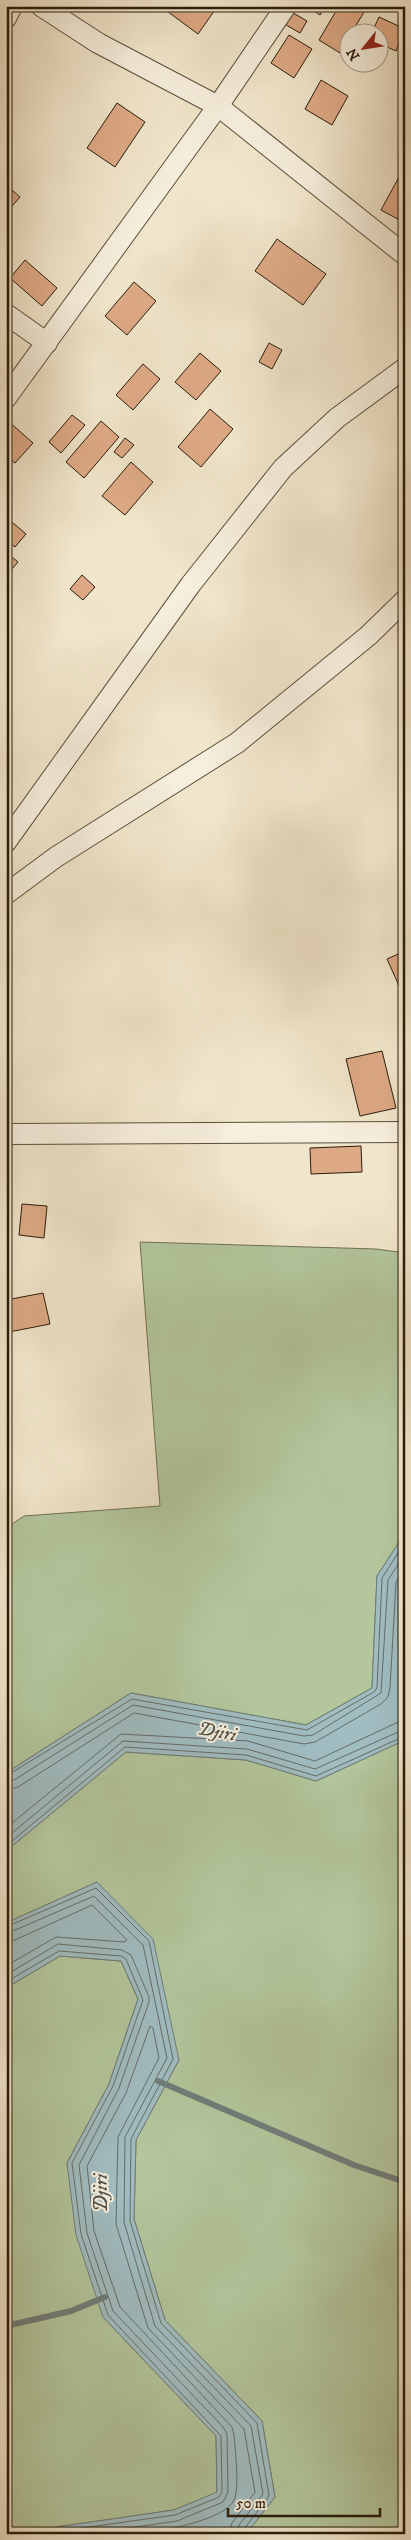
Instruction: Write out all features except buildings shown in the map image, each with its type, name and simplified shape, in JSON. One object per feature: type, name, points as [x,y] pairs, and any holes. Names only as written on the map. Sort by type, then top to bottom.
[{"type":"street","points":[[6,18],[12,6]]},
{"type":"street","points":[[41,6],[98,43],[218,106],[405,255]]},
{"type":"street","points":[[6,398],[218,106],[286,6]]},
{"type":"street","points":[[6,314],[47,343]]},
{"type":"street","points":[[6,842],[191,584],[283,468],[337,418],[405,368]]},
{"type":"street","points":[[6,894],[56,857],[237,743],[368,636],[405,600]]},
{"type":"street","points":[[6,1134],[405,1132]]},
{"type":"green space","points":[[140,1242],[376,1249],[405,1253],[405,1533],[377,1576],[372,1688],[306,1725],[131,1693],[6,1773],[6,1528],[24,1516],[160,1506]]},
{"type":"green space","points":[[405,1740],[405,2534],[246,2534],[275,2497],[262,2421],[165,2320],[134,2219],[136,2140],[179,2060],[97,1882],[6,1923],[6,1851],[126,1752],[246,1760],[316,1781]]},
{"type":"green space","points":[[60,1956],[121,1961],[138,1999],[109,2084],[67,2163],[103,2317],[216,2436],[217,2493],[174,2510],[57,2527],[50,2534],[6,2534],[6,1988]]},
{"type":"water","name":"Djiri","points":[[405,1533],[405,1740],[316,1781],[246,1760],[126,1752],[6,1851],[6,1773],[131,1693],[306,1725],[372,1688],[377,1576]]},
{"type":"water","name":"Djiri","points":[[97,1882],[153,1939],[179,2060],[136,2140],[134,2219],[165,2320],[262,2421],[275,2497],[246,2534],[50,2534],[56,2527],[174,2510],[217,2492],[216,2436],[103,2317],[76,2235],[67,2163],[109,2084],[138,1999],[121,1961],[60,1956],[6,1988],[6,1923]]},
{"type":"waterway","points":[[158,2081],[354,2165],[405,2182]]},
{"type":"waterway","points":[[6,2326],[71,2311],[105,2297]]}]
